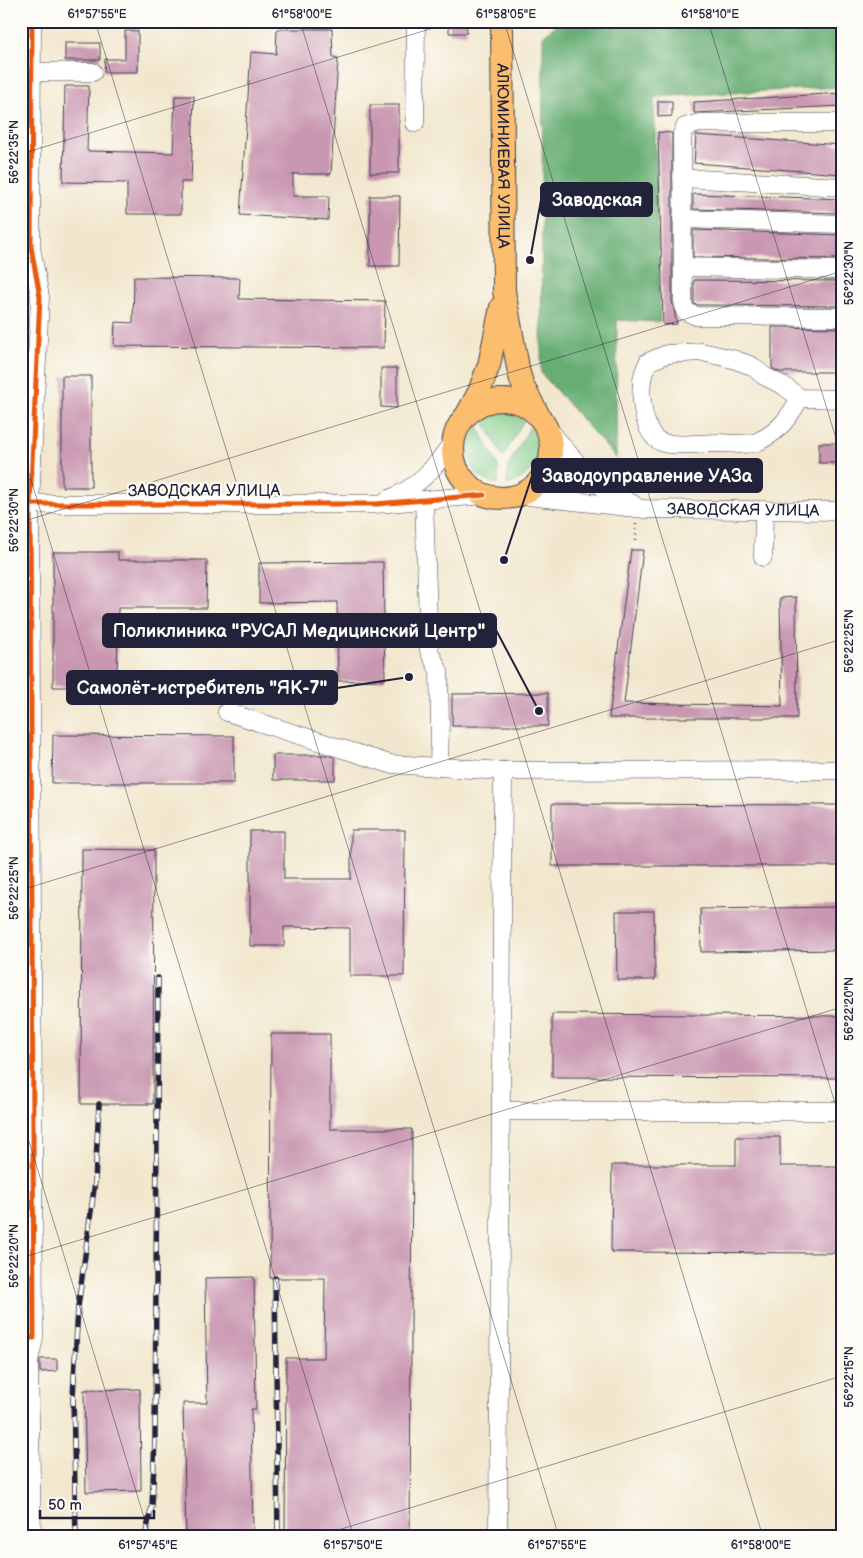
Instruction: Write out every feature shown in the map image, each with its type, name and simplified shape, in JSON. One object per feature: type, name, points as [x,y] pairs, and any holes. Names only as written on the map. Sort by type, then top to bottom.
[{"type":"main road","name":"АЛЮМИНИЕВАЯ УЛИЦА","points":[[502,21],[504,291]]},
{"type":"main road","points":[[504,291],[519,373],[523,386],[543,422],[551,445],[551,458],[547,470],[540,481],[530,490],[519,495],[501,497],[484,495],[472,487],[462,477],[456,464],[453,450],[459,426],[479,392],[489,365],[504,291]]},
{"type":"main road","points":[[466,416],[476,408],[499,400],[523,404],[543,422]]},
{"type":"street","points":[[32,21],[26,247],[40,297],[26,549],[28,1338],[32,1537]]},
{"type":"street","points":[[415,123],[416,21]]},
{"type":"street","points":[[32,72],[92,72]]},
{"type":"street","points":[[842,123],[700,123],[686,127],[682,134],[683,301],[685,311],[696,316],[842,317]]},
{"type":"street","points":[[682,178],[842,187]]},
{"type":"street","points":[[682,219],[842,224]]},
{"type":"street","points":[[683,267],[842,270]]},
{"type":"street","points":[[800,398],[791,415],[776,432],[757,443],[683,444],[661,442],[651,435],[644,416],[642,397],[643,373],[648,362],[667,354],[702,352],[734,359],[752,366],[764,376],[784,386],[800,398],[842,399]]},
{"type":"street","points":[[543,422],[570,456],[606,490],[644,510]]},
{"type":"street","points":[[378,504],[406,490],[421,478],[443,457],[455,438]]},
{"type":"street","name":"ЗАВОДСКАЯ УЛИЦА","points":[[30,504],[378,504],[484,495]]},
{"type":"street","name":"ЗАВОДСКАЯ УЛИЦА","points":[[519,495],[644,510],[842,511]]},
{"type":"street","points":[[424,500],[429,651],[439,671],[439,767]]},
{"type":"street","points":[[763,557],[764,510]]},
{"type":"street","points":[[227,712],[390,764],[503,770],[842,770]]},
{"type":"street","points":[[498,1537],[503,770]]},
{"type":"street","points":[[501,1111],[842,1110]]},
{"type":"green space","points":[[561,21],[842,21],[842,87],[654,97],[660,322],[617,320],[616,458],[541,373],[543,36]]},
{"type":"green space","points":[[502,413],[514,415],[524,420],[503,457],[483,420]]},
{"type":"green space","points":[[477,425],[498,466],[498,484],[480,476],[473,469],[469,461],[468,443]]},
{"type":"green space","points":[[530,427],[536,435],[538,444],[536,461],[524,476],[507,484],[508,466]]},
{"type":"building","points":[[449,21],[466,21],[467,33],[449,33]]},
{"type":"building","points":[[277,29],[332,29],[333,57],[338,58],[331,174],[293,174],[293,196],[329,196],[328,220],[240,215],[251,52],[276,54]]},
{"type":"building","points":[[125,31],[138,31],[138,72],[104,72],[105,59],[125,59]]},
{"type":"building","points":[[65,43],[100,43],[100,60],[65,60]]},
{"type":"building","points":[[65,86],[89,86],[87,151],[173,153],[175,96],[194,96],[191,182],[181,182],[181,214],[127,214],[127,183],[63,182]]},
{"type":"building","points":[[842,93],[842,106],[694,113],[694,102]]},
{"type":"building","points":[[658,101],[672,101],[672,116],[658,117]]},
{"type":"building","points":[[370,105],[399,105],[399,173],[370,173]]},
{"type":"building","points":[[658,132],[672,133],[672,301],[677,324],[663,325]]},
{"type":"building","points":[[696,135],[842,145],[842,174],[694,163]]},
{"type":"building","points":[[693,194],[842,199],[842,213],[693,209]]},
{"type":"building","points":[[370,196],[400,196],[399,266],[370,266]]},
{"type":"building","points":[[693,230],[842,235],[842,259],[693,257]]},
{"type":"building","points":[[134,277],[240,278],[239,299],[385,301],[384,348],[114,346],[115,322],[133,323]]},
{"type":"building","points":[[694,280],[842,281],[842,306],[698,305],[694,304]]},
{"type":"building","points":[[772,327],[842,328],[842,372],[779,372],[772,368]]},
{"type":"building","points":[[381,368],[397,368],[397,408],[381,407]]},
{"type":"building","points":[[62,376],[91,376],[91,487],[62,487]]},
{"type":"building","points":[[819,443],[842,443],[842,463],[819,463]]},
{"type":"building","points":[[631,550],[643,550],[624,703],[782,706],[780,598],[796,597],[797,718],[609,718]]},
{"type":"building","points":[[53,552],[118,552],[118,560],[207,560],[206,608],[118,608],[117,687],[53,687]]},
{"type":"building","points":[[383,562],[385,680],[338,681],[337,602],[259,603],[259,563]]},
{"type":"building","points":[[548,693],[548,726],[452,726],[452,694]]},
{"type":"building","points":[[53,735],[234,736],[234,783],[52,783]]},
{"type":"building","points":[[273,755],[328,755],[335,758],[335,780],[273,780]]},
{"type":"building","points":[[552,804],[842,805],[842,866],[552,866]]},
{"type":"building","points":[[351,830],[405,830],[404,976],[350,976],[350,928],[284,927],[284,946],[250,946],[250,831],[284,831],[284,879],[351,879]]},
{"type":"building","points":[[82,849],[154,850],[153,1104],[81,1104]]},
{"type":"building","points":[[842,907],[842,950],[701,952],[700,909]]},
{"type":"building","points":[[616,911],[654,911],[655,980],[617,980]]},
{"type":"building","points":[[552,1014],[842,1016],[842,1078],[552,1077]]},
{"type":"building","points":[[271,1034],[330,1034],[330,1129],[412,1129],[410,1537],[285,1537],[286,1358],[324,1358],[325,1278],[270,1278]]},
{"type":"building","points":[[736,1137],[780,1137],[780,1166],[842,1166],[842,1253],[611,1252],[612,1165],[736,1165]]},
{"type":"building","points":[[254,1277],[256,1409],[251,1409],[253,1537],[186,1537],[183,1403],[207,1403],[205,1278]]},
{"type":"building","points":[[40,1359],[57,1359],[57,1371],[40,1372]]},
{"type":"building","points":[[140,1389],[141,1491],[86,1492],[84,1390]]},
{"type":"railway","points":[[145,1537],[152,1506],[155,1440],[158,978]]},
{"type":"railway","points":[[76,1537],[73,1397],[78,1307],[95,1182],[99,1104]]},
{"type":"railway","points":[[275,1278],[278,1537]]},
{"type":"cycle path","points":[[21,1338],[34,1338],[30,504],[40,297],[31,247],[32,21]]},
{"type":"cycle path","points":[[30,504],[376,504],[484,495]]},
{"type":"place","name":"Заводская","points":[[530,260]]},
{"type":"place","name":"Заводоуправление УАЗа","points":[[504,560]]},
{"type":"place","name":"Самолёт-истребитель \"ЯК-7\"","points":[[409,677]]},
{"type":"place","name":"Поликлиника \"РУСАЛ Медицинский Центр\"","points":[[539,711]]}]
